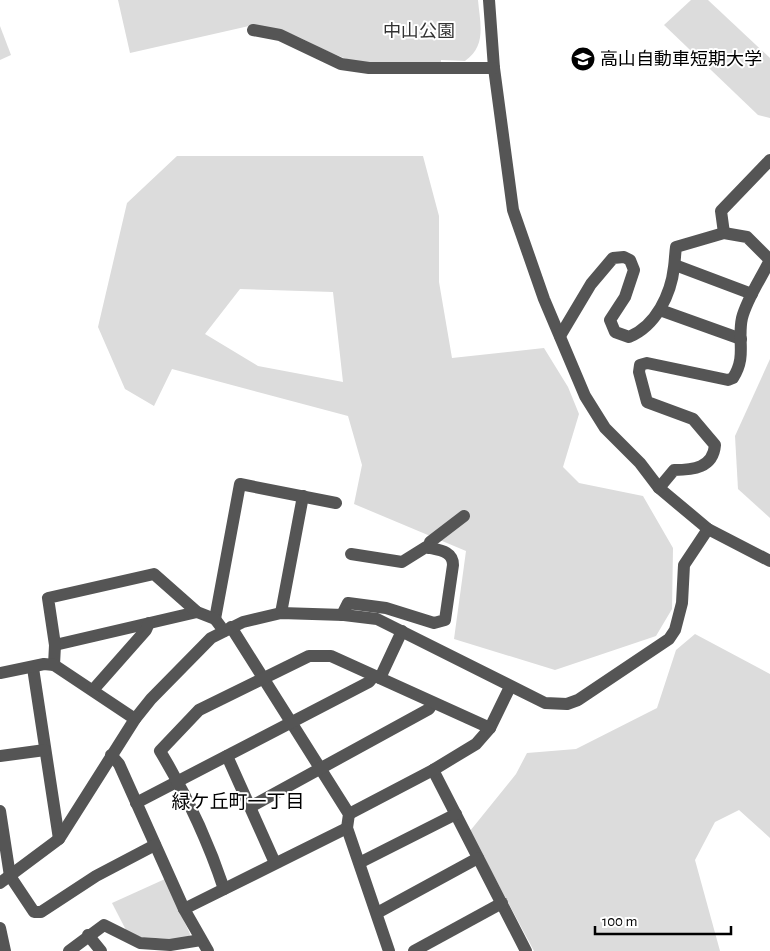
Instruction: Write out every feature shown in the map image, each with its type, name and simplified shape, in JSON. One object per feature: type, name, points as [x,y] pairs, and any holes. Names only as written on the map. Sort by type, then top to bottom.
[{"type":"street","points":[[489,0],[494,68],[513,210],[528,258],[560,336],[597,417],[659,488],[708,529],[770,562]]},
{"type":"street","points":[[253,30],[280,35],[341,64],[369,68],[494,68]]},
{"type":"street","points":[[724,233],[721,211],[770,160]]},
{"type":"street","points":[[560,336],[591,284],[613,258],[624,256],[630,260],[634,270],[625,297],[611,315],[612,328],[619,335],[629,337],[656,316],[660,310],[675,265],[676,247],[724,233],[746,238],[768,258],[768,262],[752,294],[742,321],[741,364],[733,378],[728,380],[647,363],[640,365],[639,372],[647,402],[693,420],[714,445],[713,454],[704,466],[689,470],[674,470],[659,488]]},
{"type":"street","points":[[675,265],[752,294]]},
{"type":"street","points":[[660,310],[741,339]]},
{"type":"street","points":[[215,619],[240,484],[336,503]]},
{"type":"street","points":[[281,613],[302,496]]},
{"type":"street","points":[[429,548],[430,542],[464,516]]},
{"type":"street","points":[[5,879],[59,839],[135,719],[202,646],[228,629],[259,617],[281,613],[342,614],[377,619],[545,702],[567,704],[578,700],[661,646],[672,634],[679,619],[682,603],[683,571],[686,558],[708,529]]},
{"type":"street","points":[[342,614],[348,603],[386,608],[434,623],[445,620],[453,560],[445,551],[426,547],[402,562],[351,554]]},
{"type":"street","points":[[54,665],[55,645],[48,598],[154,574],[197,612],[215,619],[228,629],[264,678],[349,814],[347,828],[389,951]]},
{"type":"street","points":[[55,645],[197,612]]},
{"type":"street","points":[[93,690],[146,630],[149,623]]},
{"type":"street","points":[[136,803],[370,682],[377,677],[402,631]]},
{"type":"street","points":[[224,889],[216,864],[179,781],[160,751],[198,710],[309,656],[331,656],[490,728]]},
{"type":"street","points":[[0,673],[33,668],[44,664],[54,665],[135,719]]},
{"type":"street","points":[[33,668],[59,839]]},
{"type":"street","points":[[349,814],[433,770],[472,747],[490,728],[510,686]]},
{"type":"street","points":[[250,808],[429,709],[434,703]]},
{"type":"street","points":[[0,756],[45,750]]},
{"type":"street","points":[[111,755],[119,764],[184,909],[205,945]]},
{"type":"street","points":[[227,756],[275,863]]},
{"type":"street","points":[[433,770],[526,951]]},
{"type":"street","points":[[0,810],[5,879],[34,912],[41,912],[96,876],[155,845]]},
{"type":"street","points":[[360,862],[456,814]]},
{"type":"street","points":[[184,909],[347,828]]},
{"type":"street","points":[[377,913],[478,858]]},
{"type":"street","points":[[414,951],[502,903]]},
{"type":"street","points":[[69,951],[88,935],[104,925],[140,943],[205,945]]},
{"type":"street","points":[[0,928],[5,951]]},
{"type":"street","points":[[88,935],[101,951]]},
{"type":"green space","name":"中山公園","points":[[118,0],[478,0],[481,34],[477,48],[465,61],[441,60],[441,63],[379,64],[354,61],[276,29],[249,26],[130,53]]},
{"type":"green space","points":[[691,0],[708,0],[770,58],[770,118],[758,115],[664,25]]},
{"type":"green space","points":[[0,26],[11,55],[0,60]]},
{"type":"green space","points":[[177,156],[423,156],[439,216],[439,282],[452,358],[544,348],[568,387],[579,414],[563,467],[579,483],[643,496],[673,548],[672,609],[656,636],[555,670],[454,639],[466,551],[354,504],[362,465],[348,416],[172,369],[154,406],[125,389],[98,327],[127,203]],"holes":[[[240,289],[333,292],[343,382],[258,366],[205,334]]]},
{"type":"green space","points":[[770,359],[770,518],[738,489],[735,436]]},
{"type":"green space","points":[[695,634],[770,674],[770,838],[739,810],[715,822],[695,860],[720,951],[534,951],[470,831],[516,774],[527,753],[576,749],[657,708],[676,650]]},
{"type":"green space","points":[[165,879],[190,934],[188,940],[141,937],[127,932],[112,903]]},
{"type":"place","name":"高山自動車短期大学","points":[[583,59]]},
{"type":"district","name":"緑ケ丘町一丁目","points":[[238,801]]}]
